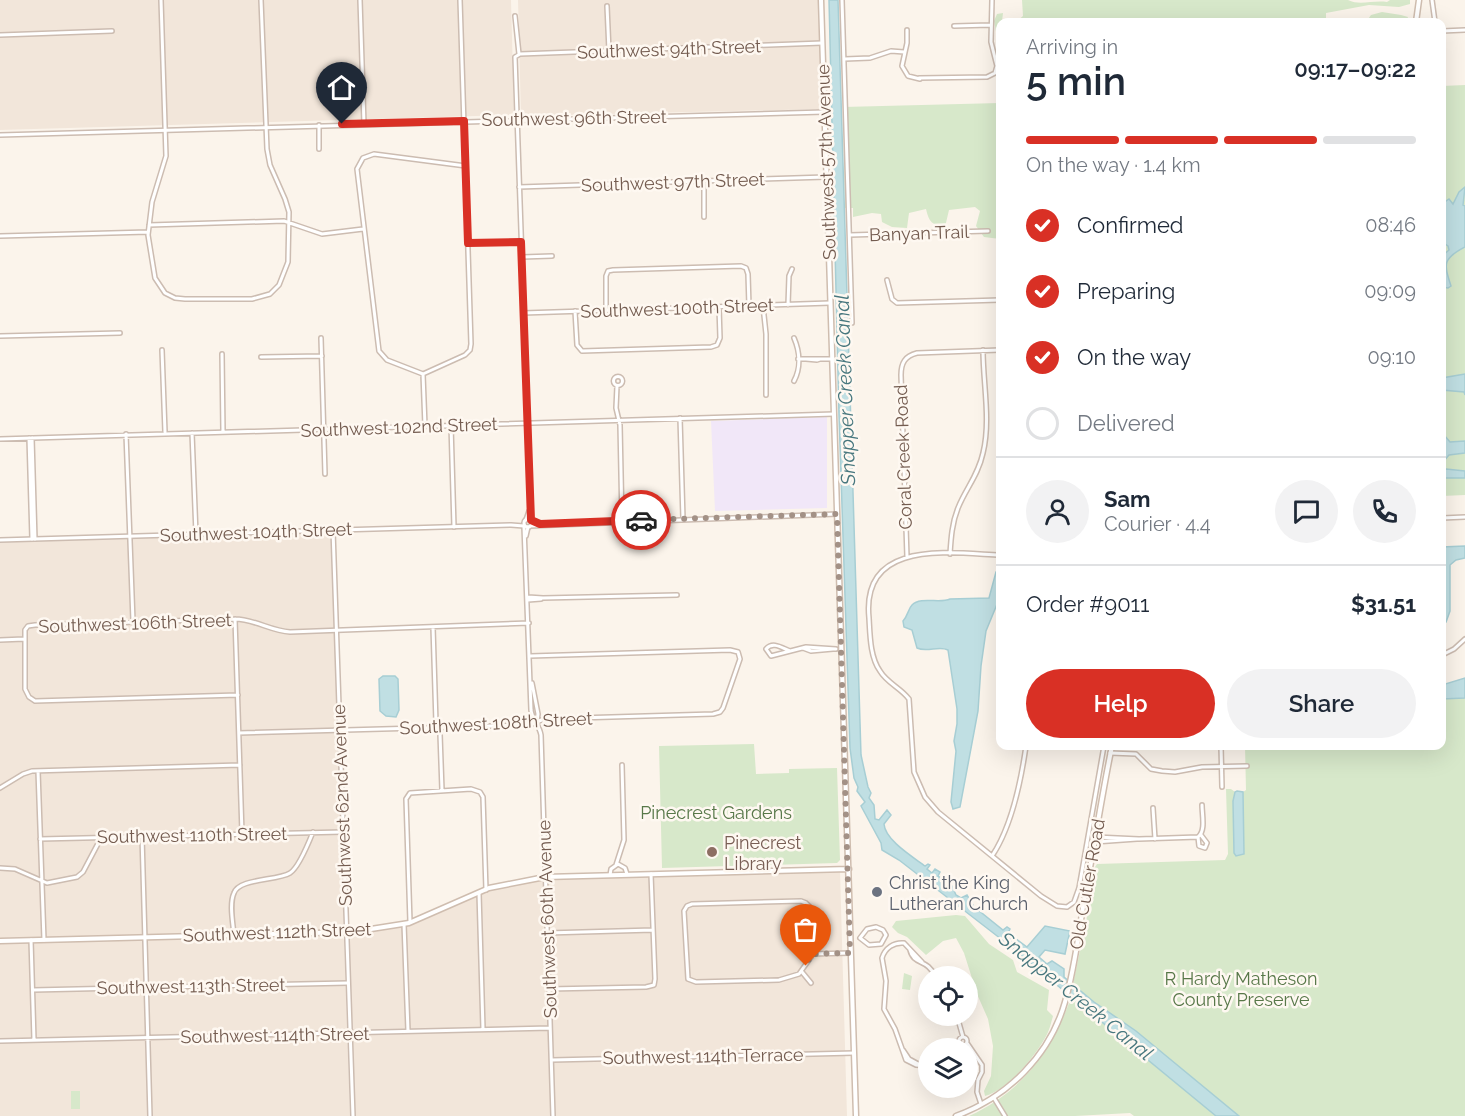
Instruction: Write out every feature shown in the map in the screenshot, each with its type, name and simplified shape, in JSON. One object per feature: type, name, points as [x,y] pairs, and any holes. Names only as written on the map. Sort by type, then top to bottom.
[{"type":"main road","name":"Southwest 57th Avenue","points":[[820,0],[837,514],[838,649],[849,869],[849,938],[856,1116]]},
{"type":"main road","points":[[1417,18],[1419,0]]},
{"type":"main road","name":"Old Cutler Road","points":[[956,1116],[994,1098],[1019,1078],[1037,1057],[1057,1025],[1071,979],[1111,750]]},
{"type":"main road","name":"Southwest 112th Street","points":[[0,941],[346,932],[404,924],[486,890],[545,877],[849,869]]},
{"type":"street","points":[[162,0],[166,160],[154,196],[148,232],[155,278],[160,287],[169,295],[185,300],[256,298],[270,294],[279,285],[287,269],[290,223],[285,199],[270,165],[266,127],[261,0]]},
{"type":"street","points":[[360,0],[364,124]]},
{"type":"street","points":[[460,0],[466,166],[470,350],[465,355],[423,374],[384,359],[380,354],[356,172],[365,156],[378,154],[466,166]]},
{"type":"street","points":[[842,0],[852,322]]},
{"type":"street","points":[[992,0],[991,42],[996,60]]},
{"type":"street","points":[[1432,0],[1434,18]]},
{"type":"street","points":[[607,6],[609,51]]},
{"type":"street","name":"Southwest 60th Avenue","points":[[515,16],[518,55],[515,60],[530,509],[526,538],[532,717],[540,726],[541,735],[553,1116]]},
{"type":"street","points":[[954,26],[990,25]]},
{"type":"street","points":[[907,30],[902,63],[903,70],[910,77],[987,77],[996,71]]},
{"type":"street","points":[[1446,31],[1465,30]]},
{"type":"street","points":[[0,35],[112,32]]},
{"type":"street","name":"Southwest 94th Street","points":[[518,55],[822,43]]},
{"type":"street","points":[[844,59],[870,58],[891,51],[904,52]]},
{"type":"street","name":"Southwest 96th Street","points":[[0,135],[824,112]]},
{"type":"street","points":[[319,125],[319,149]]},
{"type":"street","name":"Southwest 97th Street","points":[[519,187],[826,177]]},
{"type":"street","points":[[704,181],[704,216]]},
{"type":"street","points":[[148,225],[290,223],[320,234],[363,229]]},
{"type":"street","name":"Banyan Trail","points":[[850,235],[987,231]]},
{"type":"street","points":[[0,236],[148,232]]},
{"type":"street","points":[[468,243],[521,242]]},
{"type":"street","points":[[522,257],[552,256]]},
{"type":"street","points":[[606,310],[607,272],[613,270],[740,266],[746,268],[748,274],[749,306]]},
{"type":"street","points":[[790,305],[789,276],[792,270]]},
{"type":"street","points":[[887,279],[892,299],[897,303],[996,300]]},
{"type":"street","name":"Southwest 100th Street","points":[[524,313],[830,303]]},
{"type":"street","points":[[764,306],[766,395]]},
{"type":"street","points":[[575,311],[577,345],[579,349],[586,351],[713,347],[717,345],[720,338],[719,307]]},
{"type":"street","points":[[0,336],[120,333]]},
{"type":"street","points":[[321,338],[325,474]]},
{"type":"street","points":[[794,338],[798,359],[798,373],[794,381]]},
{"type":"street","points":[[162,350],[165,433]]},
{"type":"street","points":[[950,554],[954,519],[976,475],[984,447],[986,427],[983,350],[996,350]]},
{"type":"street","name":"Coral Creek Road","points":[[907,557],[900,375],[905,358],[920,352],[983,350]]},
{"type":"street","points":[[222,354],[223,432]]},
{"type":"street","points":[[261,357],[322,356]]},
{"type":"street","points":[[798,359],[832,359]]},
{"type":"street","points":[[423,374],[425,426]]},
{"type":"street","points":[[617,386],[616,408],[622,521]]},
{"type":"street","name":"Southwest 102nd Street","points":[[0,439],[834,414]]},
{"type":"street","points":[[680,418],[682,519]]},
{"type":"street","points":[[451,425],[454,527]]},
{"type":"street","points":[[192,432],[196,534]]},
{"type":"street","points":[[126,434],[133,622]]},
{"type":"street","points":[[31,438],[34,539]]},
{"type":"street","name":"Southwest 104th Street","points":[[0,540],[837,514]]},
{"type":"street","points":[[1446,518],[1465,517]]},
{"type":"street","name":"Southwest 62nd Avenue","points":[[333,530],[352,1116]]},
{"type":"street","points":[[996,555],[926,553],[907,557],[884,569],[870,587],[868,614],[874,661],[884,676],[910,701],[914,768],[916,779],[925,797],[938,812],[993,856],[1006,832],[1021,777],[1025,750]]},
{"type":"street","points":[[528,599],[677,595]]},
{"type":"street","points":[[235,619],[242,834]]},
{"type":"street","name":"Southwest 106th Street","points":[[0,640],[24,639],[25,630],[31,626],[133,622],[235,619],[247,620],[283,632],[529,623]]},
{"type":"street","points":[[433,627],[436,723],[440,734],[442,790]]},
{"type":"street","points":[[24,639],[24,687],[29,697],[41,701],[237,695]]},
{"type":"street","points":[[1446,653],[1465,639]]},
{"type":"street","points":[[790,651],[774,645],[766,650],[771,656],[812,646],[838,649]]},
{"type":"street","name":"Southwest 108th Street","points":[[239,733],[529,725],[544,719],[718,713],[723,708],[740,661],[738,652],[730,650],[530,656]]},
{"type":"street","name":"Southwest 60th Avenue","points":[[531,681],[538,714],[536,723]]},
{"type":"street","name":"Old Cutler Road","points":[[993,856],[1051,903],[1069,906],[1075,900],[1080,884],[1103,750]]},
{"type":"street","points":[[1221,750],[1222,787]]},
{"type":"street","points":[[1110,753],[1136,754],[1151,769],[1162,771],[1247,766]]},
{"type":"street","points":[[0,788],[25,773],[38,771],[240,765]]},
{"type":"street","points":[[618,865],[624,840],[622,765]]},
{"type":"street","points":[[38,771],[44,940]]},
{"type":"street","points":[[410,922],[406,801],[408,794],[414,791],[474,789],[480,792],[483,797],[486,890]]},
{"type":"street","points":[[1095,840],[1199,836],[1203,830],[1202,805]]},
{"type":"street","points":[[1153,808],[1155,838]]},
{"type":"street","points":[[234,935],[232,897],[236,888],[291,872],[312,832]]},
{"type":"street","name":"Southwest 110th Street","points":[[40,839],[343,832]]},
{"type":"street","points":[[142,836],[150,1116]]},
{"type":"street","points":[[0,868],[15,869],[47,883],[80,876],[101,838]]},
{"type":"street","points":[[618,865],[626,870],[627,874]]},
{"type":"street","points":[[610,875],[611,869],[618,865]]},
{"type":"street","points":[[549,989],[654,985],[651,874]]},
{"type":"street","points":[[479,893],[483,1030]]},
{"type":"street","points":[[806,903],[810,910],[811,954],[802,972],[784,979],[696,982],[689,980],[686,972],[686,907],[692,904],[806,903]]},
{"type":"street","points":[[404,924],[408,1031]]},
{"type":"street","points":[[849,938],[860,938],[871,945],[883,942],[886,936],[885,932],[876,927],[867,929],[860,938]]},
{"type":"street","points":[[547,933],[653,930]]},
{"type":"street","points":[[31,940],[34,1041]]},
{"type":"street","points":[[883,942],[888,948]]},
{"type":"street","points":[[918,1065],[910,1064],[906,1060],[895,1029],[884,1008],[886,981],[882,958],[888,948],[902,942],[910,948],[914,959],[928,966]]},
{"type":"street","points":[[811,954],[850,953]]},
{"type":"street","points":[[802,972],[812,983]]},
{"type":"street","name":"Southwest 113th Street","points":[[33,990],[348,982]]},
{"type":"street","points":[[960,1026],[963,1037]]},
{"type":"street","name":"Southwest 114th Street","points":[[0,1041],[550,1028]]},
{"type":"street","name":"Southwest 114th Terrace","points":[[552,1060],[854,1053]]},
{"type":"street","points":[[978,1061],[982,1067],[978,1080]]},
{"type":"street","points":[[978,1094],[982,1104]]},
{"type":"street","points":[[994,1098],[1005,1116]]},
{"type":"shaded area","points":[[0,0],[511,0],[514,112],[510,115],[0,130]]},
{"type":"shaded area","points":[[518,0],[818,0],[822,109],[521,116]]},
{"type":"shaded area","points":[[827,417],[827,508],[715,511],[711,421]]},
{"type":"shaded area","points":[[332,532],[344,929],[0,939],[0,542]]},
{"type":"shaded area","points":[[840,871],[847,1116],[354,1116],[348,937],[353,933],[408,925],[481,894],[507,885],[532,881],[562,878]]},
{"type":"shaded area","points":[[249,936],[341,936],[344,940],[350,1116],[0,1116],[0,943]]},
{"type":"green space","points":[[1022,0],[1348,0],[1362,3],[1410,0],[1410,4],[1399,7],[1369,5],[1326,13],[1326,18],[1021,18],[1023,16]]},
{"type":"green space","points":[[1382,12],[1408,17],[1369,18],[1371,15]]},
{"type":"green space","points":[[1003,13],[1002,18],[996,18],[996,32],[994,21],[997,14]]},
{"type":"green space","points":[[1465,85],[1465,495],[1446,496],[1446,86]]},
{"type":"green space","points":[[996,103],[996,238],[984,237],[976,226],[980,211],[975,207],[949,210],[945,227],[932,222],[926,209],[909,213],[907,228],[892,227],[882,222],[881,214],[872,213],[853,217],[853,208],[845,208],[843,107]]},
{"type":"green space","name":"R Hardy Matheson County Preserve","points":[[1465,698],[1465,1116],[1134,1116],[1130,1113],[1075,1116],[969,1116],[990,1105],[1024,1078],[1049,1045],[1059,1026],[1075,986],[1073,984],[1081,946],[1083,946],[1093,870],[1097,864],[1225,860],[1228,854],[1226,789],[1235,792],[1233,801],[1234,853],[1244,854],[1245,750],[1446,750],[1446,699]]},
{"type":"green space","name":"Pinecrest Gardens","points":[[754,744],[756,774],[789,773],[789,769],[837,768],[840,860],[837,863],[662,868],[659,746]]},
{"type":"green space","points":[[965,916],[989,944],[1013,960],[1017,972],[1049,990],[1047,1010],[1053,1016],[1045,1038],[1019,1072],[993,1093],[985,1096],[984,1091],[991,1076],[993,1046],[988,1019],[978,996],[978,966],[968,966],[956,938],[943,941],[926,955],[907,937],[892,927],[896,921]]},
{"type":"green space","points":[[904,973],[912,976],[910,990],[902,989]]},
{"type":"green space","points":[[71,1091],[80,1091],[80,1109],[71,1109]]},
{"type":"water","name":"Snapper Creek Canal","points":[[829,0],[838,0],[861,755],[871,793],[869,798],[874,805],[875,819],[879,820],[887,810],[891,815],[884,824],[894,842],[925,866],[930,865],[927,869],[932,873],[935,869],[940,872],[938,876],[952,886],[956,895],[961,898],[967,895],[973,905],[972,909],[978,910],[1003,930],[1007,927],[1010,929],[1008,933],[1027,947],[1045,926],[1070,931],[1065,954],[1045,950],[1039,957],[1047,964],[1052,961],[1064,969],[1064,977],[1094,1002],[1136,1031],[1239,1116],[1216,1116],[1001,939],[899,860],[882,850],[881,843],[861,806],[865,802],[857,791],[850,748]]},
{"type":"water","points":[[1465,187],[1463,205],[1465,206],[1465,247],[1452,255],[1446,267],[1446,253],[1449,250],[1446,245],[1446,201],[1449,199],[1453,204],[1459,192]]},
{"type":"water","points":[[1446,267],[1451,286],[1446,288]]},
{"type":"water","points":[[1465,374],[1465,395],[1464,392],[1446,390],[1446,377]]},
{"type":"water","points":[[1446,437],[1450,442],[1465,441],[1465,453],[1449,455],[1446,458]]},
{"type":"water","points":[[1446,469],[1465,471],[1465,478],[1446,478]]},
{"type":"water","points":[[1465,546],[1465,558],[1456,560],[1450,565],[1450,611],[1446,622],[1446,547]]},
{"type":"water","points":[[996,572],[996,607],[986,631],[978,711],[960,807],[953,809],[951,802],[957,709],[948,650],[917,648],[912,630],[904,627],[903,621],[916,602],[989,598]]},
{"type":"water","points":[[383,676],[395,676],[398,679],[399,710],[396,717],[386,716],[380,711],[379,679]]},
{"type":"water","points":[[1465,678],[1465,698],[1446,699],[1446,684]]},
{"type":"water","points":[[1237,791],[1243,792],[1244,854],[1236,856],[1234,853],[1233,801]]},
{"type":"way so far","points":[[641,520],[837,514],[850,953],[811,954],[806,966]]},
{"type":"place","name":"Pinecrest Library","points":[[712,852]]},
{"type":"place","name":"Christ the King Lutheran Church","points":[[877,892]]},
{"type":"route","points":[[342,124],[464,121],[468,243],[521,242],[531,520],[540,524],[641,520]]}]
